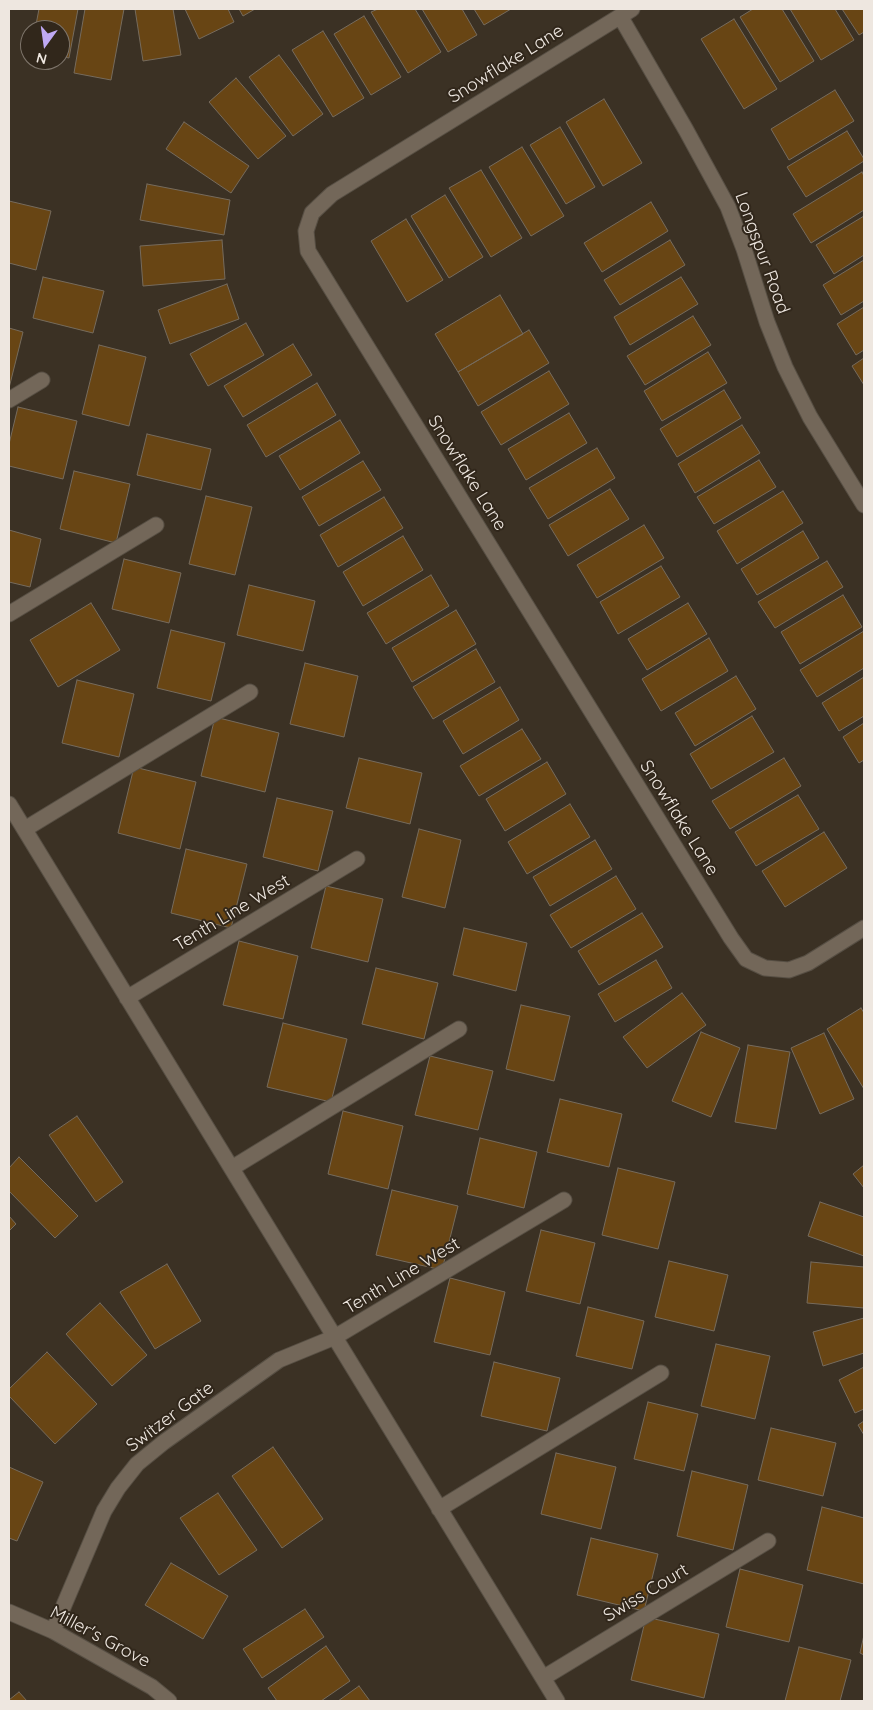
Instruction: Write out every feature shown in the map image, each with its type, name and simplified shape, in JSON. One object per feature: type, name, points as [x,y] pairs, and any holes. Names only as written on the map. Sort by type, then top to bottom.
[{"type":"street","name":"Longspur Road","points":[[626,12],[686,130],[728,207],[744,248],[767,322],[785,367],[810,417],[864,506]]},
{"type":"street","name":"Snowflake Lane","points":[[626,12],[332,194],[312,213],[306,231],[308,251],[731,938],[746,959],[765,968],[789,970],[808,962],[864,928]]},
{"type":"street","points":[[9,400],[42,380]]},
{"type":"street","points":[[9,614],[156,525]]},
{"type":"street","points":[[24,830],[250,692]]},
{"type":"street","name":"Tenth Line West","points":[[9,804],[557,1701]]},
{"type":"street","name":"Tenth Line West","points":[[127,998],[357,859]]},
{"type":"street","points":[[232,1168],[459,1029]]},
{"type":"street","name":"Tenth Line West","points":[[336,1337],[564,1200]]},
{"type":"street","name":"Switzer Gate","points":[[53,1631],[104,1511],[118,1488],[137,1464],[164,1442],[279,1360],[336,1337]]},
{"type":"street","points":[[439,1509],[661,1373]]},
{"type":"street","name":"Swiss Court","points":[[543,1678],[768,1541]]},
{"type":"street","name":"Miller's Grove","points":[[9,1612],[53,1631],[152,1687],[169,1701]]},
{"type":"building","points":[[39,9],[78,9],[70,53],[70,20],[37,20]]},
{"type":"building","points":[[85,9],[124,9],[111,80],[74,73]]},
{"type":"building","points":[[135,9],[173,9],[181,55],[143,61]]},
{"type":"building","points":[[185,9],[228,9],[234,22],[199,39]]},
{"type":"building","points":[[239,9],[255,9],[243,16]]},
{"type":"building","points":[[378,9],[415,9],[441,52],[408,73],[371,12]]},
{"type":"building","points":[[422,9],[462,9],[477,35],[448,52]]},
{"type":"building","points":[[474,9],[511,9],[484,25]]},
{"type":"building","points":[[753,9],[782,9],[814,61],[780,82],[740,17]]},
{"type":"building","points":[[790,9],[835,9],[854,40],[821,60]]},
{"type":"building","points":[[842,9],[864,9],[864,32],[859,35]]},
{"type":"building","points":[[364,16],[401,77],[371,95],[334,34]]},
{"type":"building","points":[[734,19],[777,89],[744,109],[701,39]]},
{"type":"building","points":[[323,31],[364,98],[333,117],[292,50]]},
{"type":"building","points":[[279,55],[323,114],[293,136],[249,77]]},
{"type":"building","points":[[236,78],[286,136],[258,159],[209,102]]},
{"type":"building","points":[[835,90],[854,121],[789,160],[771,129]]},
{"type":"building","points":[[604,99],[642,163],[603,186],[566,122]]},
{"type":"building","points":[[184,122],[249,166],[231,193],[166,149]]},
{"type":"building","points":[[560,127],[595,187],[566,204],[530,145]]},
{"type":"building","points":[[847,131],[864,161],[806,197],[787,167]]},
{"type":"building","points":[[522,147],[564,216],[531,236],[489,167]]},
{"type":"building","points":[[481,170],[522,238],[491,257],[449,188]]},
{"type":"building","points":[[862,172],[864,176],[864,210],[811,243],[793,214]]},
{"type":"building","points":[[147,184],[230,200],[224,235],[140,220]]},
{"type":"building","points":[[445,195],[483,257],[449,278],[411,216]]},
{"type":"building","points":[[9,201],[51,211],[36,270],[9,263]]},
{"type":"building","points":[[651,202],[668,231],[602,272],[584,243]]},
{"type":"building","points":[[864,216],[864,255],[834,274],[816,245]]},
{"type":"building","points":[[406,219],[443,280],[407,302],[371,241]]},
{"type":"building","points":[[222,240],[225,279],[143,286],[140,246]]},
{"type":"building","points":[[670,240],[685,265],[620,305],[604,280]]},
{"type":"building","points":[[864,260],[864,301],[841,315],[823,285]]},
{"type":"building","points":[[43,277],[104,291],[93,333],[33,318]]},
{"type":"building","points":[[681,277],[698,304],[630,345],[614,317]]},
{"type":"building","points":[[227,284],[239,319],[170,344],[158,310]]},
{"type":"building","points":[[500,295],[523,334],[458,372],[435,334]]},
{"type":"building","points":[[864,307],[864,350],[856,355],[837,324]]},
{"type":"building","points":[[693,316],[711,345],[645,385],[627,356]]},
{"type":"building","points":[[246,323],[264,355],[208,386],[190,354]]},
{"type":"building","points":[[9,328],[23,332],[9,388]]},
{"type":"building","points":[[529,330],[549,363],[478,406],[458,372]]},
{"type":"building","points":[[293,344],[312,375],[243,417],[224,386]]},
{"type":"building","points":[[99,345],[146,357],[129,426],[82,414]]},
{"type":"building","points":[[708,352],[727,383],[662,421],[644,391]]},
{"type":"building","points":[[864,358],[864,385],[852,366]]},
{"type":"building","points":[[549,371],[569,404],[501,445],[481,412]]},
{"type":"building","points":[[317,383],[336,415],[266,457],[247,425]]},
{"type":"building","points":[[724,390],[741,418],[677,457],[660,429]]},
{"type":"building","points":[[18,407],[77,421],[63,479],[9,466],[9,444]]},
{"type":"building","points":[[569,413],[587,443],[526,480],[508,449]]},
{"type":"building","points":[[340,420],[360,453],[300,490],[279,456]]},
{"type":"building","points":[[742,425],[760,453],[695,493],[678,464]]},
{"type":"building","points":[[147,434],[211,449],[201,490],[137,475]]},
{"type":"building","points":[[597,448],[615,478],[548,519],[529,488]]},
{"type":"building","points":[[759,460],[776,487],[714,524],[697,497]]},
{"type":"building","points":[[363,461],[381,490],[319,526],[302,497]]},
{"type":"building","points":[[74,471],[130,484],[116,543],[60,529]]},
{"type":"building","points":[[610,489],[629,519],[568,556],[549,525]]},
{"type":"building","points":[[783,491],[803,523],[737,564],[717,531]]},
{"type":"building","points":[[206,496],[252,507],[235,575],[189,564]]},
{"type":"building","points":[[384,497],[403,528],[338,567],[320,535]]},
{"type":"building","points":[[644,525],[664,558],[597,598],[577,565]]},
{"type":"building","points":[[9,530],[41,539],[30,587],[9,582]]},
{"type":"building","points":[[803,531],[819,558],[757,595],[741,569]]},
{"type":"building","points":[[403,536],[423,570],[363,606],[343,572]]},
{"type":"building","points":[[124,559],[181,573],[169,623],[112,609]]},
{"type":"building","points":[[827,561],[843,587],[775,628],[758,602]]},
{"type":"building","points":[[661,566],[680,597],[618,634],[600,602]]},
{"type":"building","points":[[431,575],[449,606],[386,644],[367,613]]},
{"type":"building","points":[[249,585],[315,601],[303,651],[237,635]]},
{"type":"building","points":[[843,595],[862,627],[800,664],[781,632]]},
{"type":"building","points":[[91,603],[120,650],[58,687],[30,640]]},
{"type":"building","points":[[688,603],[707,634],[647,670],[628,639]]},
{"type":"building","points":[[456,610],[476,644],[412,682],[392,648]]},
{"type":"building","points":[[171,630],[225,643],[211,701],[157,688]]},
{"type":"building","points":[[864,631],[864,668],[817,697],[800,670]]},
{"type":"building","points":[[709,638],[728,671],[661,711],[642,679]]},
{"type":"building","points":[[476,649],[495,682],[433,719],[413,687]]},
{"type":"building","points":[[305,663],[358,676],[344,737],[290,724]]},
{"type":"building","points":[[736,676],[756,709],[695,746],[675,713]]},
{"type":"building","points":[[864,677],[864,716],[839,731],[822,703]]},
{"type":"building","points":[[77,680],[134,694],[119,757],[62,743]]},
{"type":"building","points":[[500,687],[519,720],[463,754],[443,721]]},
{"type":"building","points":[[752,716],[774,752],[711,789],[690,754]]},
{"type":"building","points":[[215,717],[279,733],[265,792],[201,776]]},
{"type":"building","points":[[864,723],[864,760],[859,763],[843,737]]},
{"type":"building","points":[[522,729],[541,759],[479,796],[460,766]]},
{"type":"building","points":[[359,758],[422,773],[410,824],[346,808]]},
{"type":"building","points":[[784,758],[801,786],[730,829],[712,801]]},
{"type":"building","points":[[547,762],[566,794],[505,831],[486,799]]},
{"type":"building","points":[[134,767],[196,782],[180,849],[118,833]]},
{"type":"building","points":[[798,795],[819,829],[756,866],[735,832]]},
{"type":"building","points":[[277,798],[333,811],[318,871],[263,857]]},
{"type":"building","points":[[570,804],[590,837],[527,874],[508,842]]},
{"type":"building","points":[[419,829],[461,840],[445,908],[402,897]]},
{"type":"building","points":[[824,832],[847,868],[785,907],[762,871]]},
{"type":"building","points":[[595,840],[612,869],[550,906],[533,877]]},
{"type":"building","points":[[186,849],[247,864],[231,928],[171,913]]},
{"type":"building","points":[[616,876],[636,909],[571,948],[550,915]]},
{"type":"building","points":[[326,886],[383,899],[368,962],[311,948]]},
{"type":"building","points":[[642,913],[663,947],[599,985],[578,951]]},
{"type":"building","points":[[464,928],[527,943],[516,991],[453,975]]},
{"type":"building","points":[[239,941],[298,956],[283,1019],[223,1005]]},
{"type":"building","points":[[656,960],[672,988],[615,1022],[598,994]]},
{"type":"building","points":[[376,968],[438,983],[424,1039],[362,1024]]},
{"type":"building","points":[[682,993],[706,1025],[647,1068],[623,1037]]},
{"type":"building","points":[[521,1005],[570,1016],[554,1081],[506,1069]]},
{"type":"building","points":[[861,1008],[864,1013],[864,1089],[827,1029]]},
{"type":"building","points":[[283,1023],[347,1039],[331,1102],[267,1087]]},
{"type":"building","points":[[701,1032],[740,1048],[711,1117],[672,1101]]},
{"type":"building","points":[[824,1033],[854,1099],[820,1114],[791,1048]]},
{"type":"building","points":[[748,1045],[790,1052],[776,1129],[735,1122]]},
{"type":"building","points":[[430,1056],[493,1071],[478,1130],[415,1115]]},
{"type":"building","points":[[560,1099],[622,1114],[609,1167],[547,1152]]},
{"type":"building","points":[[343,1111],[403,1126],[388,1189],[328,1174]]},
{"type":"building","points":[[77,1116],[123,1182],[96,1202],[49,1135]]},
{"type":"building","points":[[480,1138],[537,1152],[524,1208],[467,1194]]},
{"type":"building","points":[[19,1157],[78,1216],[55,1238],[9,1191],[9,1168]]},
{"type":"building","points":[[864,1165],[864,1188],[853,1174]]},
{"type":"building","points":[[618,1168],[675,1182],[658,1249],[602,1235]]},
{"type":"building","points":[[392,1190],[458,1206],[442,1270],[376,1255]]},
{"type":"building","points":[[820,1202],[864,1217],[864,1256],[808,1236]]},
{"type":"building","points":[[9,1216],[16,1224],[9,1231]]},
{"type":"building","points":[[541,1230],[595,1243],[580,1304],[526,1291]]},
{"type":"building","points":[[669,1261],[728,1275],[714,1331],[655,1317]]},
{"type":"building","points":[[811,1262],[864,1267],[864,1308],[807,1303]]},
{"type":"building","points":[[167,1264],[201,1321],[155,1349],[120,1292]]},
{"type":"building","points":[[450,1278],[505,1292],[490,1355],[434,1342]]},
{"type":"building","points":[[100,1303],[147,1355],[112,1386],[66,1334]]},
{"type":"building","points":[[588,1307],[644,1321],[632,1369],[576,1356]]},
{"type":"building","points":[[864,1318],[864,1353],[823,1366],[813,1332]]},
{"type":"building","points":[[716,1344],[770,1356],[755,1419],[701,1406]]},
{"type":"building","points":[[47,1352],[97,1404],[55,1444],[9,1396],[9,1389]]},
{"type":"building","points":[[494,1362],[560,1378],[547,1431],[481,1416]]},
{"type":"building","points":[[864,1367],[864,1409],[855,1413],[839,1380]]},
{"type":"building","points":[[648,1402],[698,1414],[684,1471],[634,1459]]},
{"type":"building","points":[[864,1421],[864,1435],[858,1425]]},
{"type":"building","points":[[771,1428],[836,1443],[823,1496],[758,1480]]},
{"type":"building","points":[[273,1447],[323,1519],[282,1548],[232,1476]]},
{"type":"building","points":[[556,1453],[616,1467],[601,1529],[541,1514]]},
{"type":"building","points":[[9,1467],[43,1482],[17,1541],[9,1538]]},
{"type":"building","points":[[692,1471],[748,1485],[733,1550],[677,1536]]},
{"type":"building","points":[[218,1493],[257,1550],[219,1575],[180,1518]]},
{"type":"building","points":[[822,1507],[864,1518],[864,1584],[807,1570]]},
{"type":"building","points":[[591,1538],[658,1554],[644,1611],[577,1595]]},
{"type":"building","points":[[171,1563],[228,1596],[203,1639],[145,1605]]},
{"type":"building","points":[[740,1569],[803,1585],[789,1642],[726,1627]]},
{"type":"building","points":[[305,1609],[324,1637],[262,1678],[243,1649]]},
{"type":"building","points":[[646,1617],[719,1634],[704,1698],[631,1680]]},
{"type":"building","points":[[864,1635],[864,1655],[860,1653]]},
{"type":"building","points":[[326,1646],[350,1681],[321,1701],[277,1701],[268,1688]]},
{"type":"building","points":[[799,1647],[851,1660],[840,1701],[785,1701]]},
{"type":"building","points":[[359,1686],[370,1701],[338,1701]]},
{"type":"building","points":[[19,1692],[27,1701],[9,1701],[9,1700]]}]
